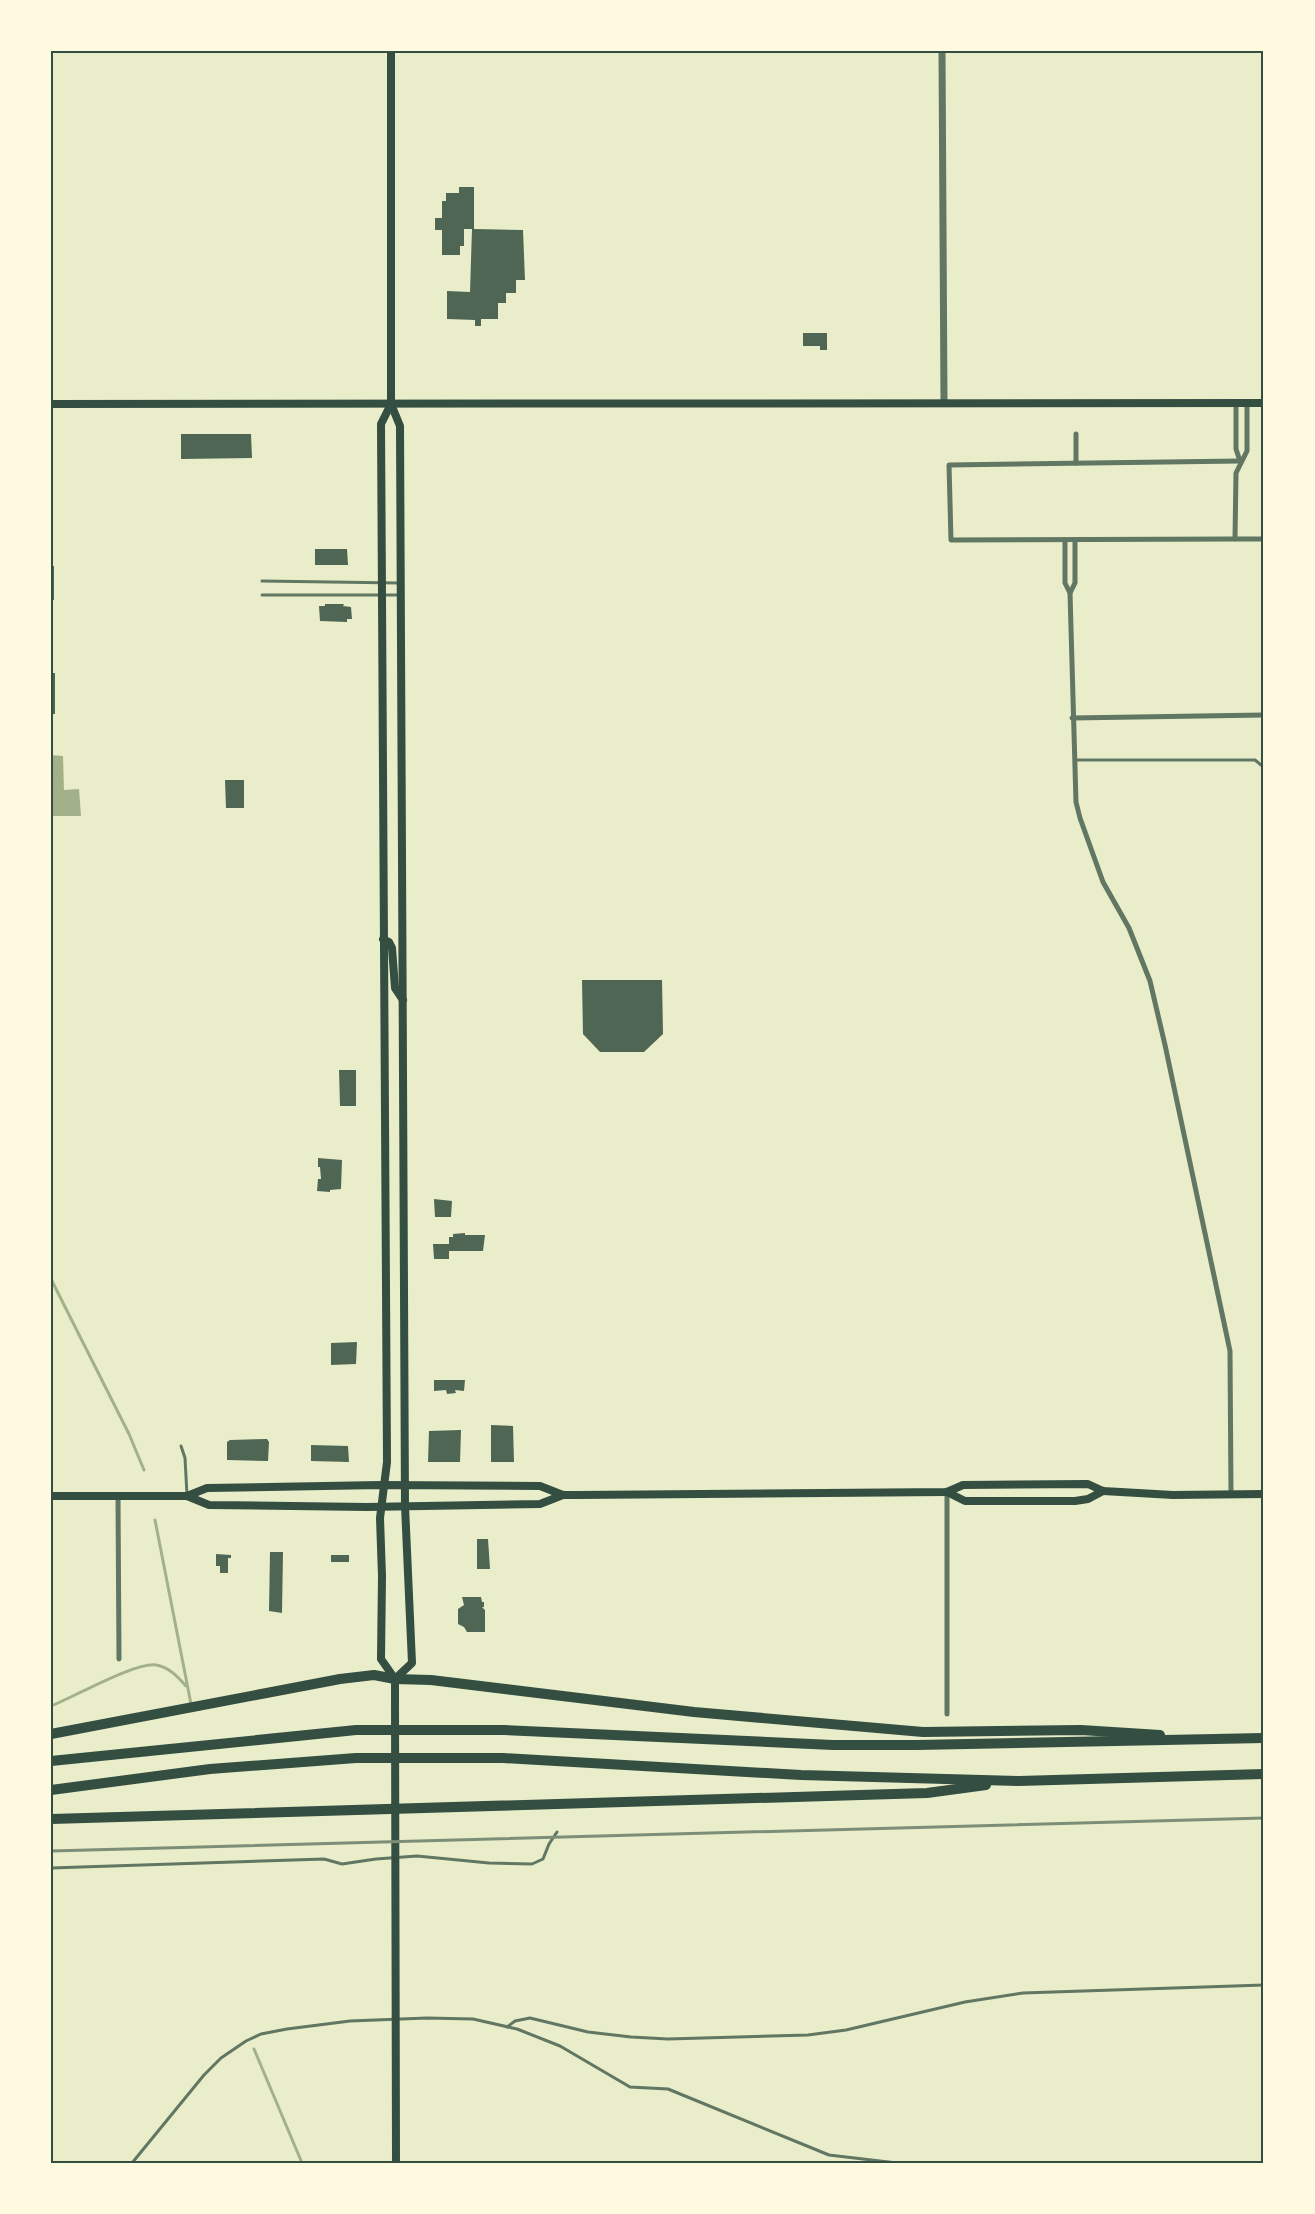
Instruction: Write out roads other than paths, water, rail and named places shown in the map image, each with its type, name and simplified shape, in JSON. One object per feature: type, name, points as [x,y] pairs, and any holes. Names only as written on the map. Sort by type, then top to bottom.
[{"type":"highway","points":[[51,1734],[340,1679],[374,1675],[694,1712],[923,1732],[1081,1730],[1130,1732],[1205,1740]]},
{"type":"highway","points":[[51,1761],[205,1744],[356,1731],[504,1731],[857,1745],[995,1745],[1264,1738]]},
{"type":"highway","points":[[51,1790],[210,1769],[356,1758],[503,1758],[801,1775],[1019,1781],[1264,1774]]},
{"type":"highway","points":[[51,1819],[927,1793],[1019,1781]]},
{"type":"main road","points":[[391,51],[391,404],[400,424],[403,1000],[395,1485],[382,1507],[380,1549],[381,1659],[395,1679],[396,2163]]},
{"type":"main road","points":[[51,404],[1264,403]]},
{"type":"main road","points":[[391,404],[381,424],[383,939],[395,1485],[401,1506],[412,1663],[395,1679]]},
{"type":"main road","points":[[383,939],[389,942],[392,948],[395,988],[403,1000]]},
{"type":"main road","points":[[187,1496],[209,1505],[382,1507],[540,1504],[563,1495],[947,1492],[963,1485],[1088,1484],[1103,1491],[1264,1494]]},
{"type":"main road","points":[[51,1496],[187,1496],[207,1488],[395,1485],[540,1486],[563,1495]]},
{"type":"main road","points":[[947,1492],[966,1502],[1075,1501],[1089,1499],[1103,1491]]},
{"type":"street","points":[[942,51],[944,402]]},
{"type":"street","points":[[1236,403],[1236,449],[1240,462]]},
{"type":"street","points":[[1236,539],[1235,484],[1240,462],[1247,451],[1247,403]]},
{"type":"street","points":[[1076,434],[1076,464]]},
{"type":"street","points":[[1240,462],[949,465],[951,540],[1264,539]]},
{"type":"street","points":[[1065,541],[1065,583],[1070,593],[1076,802],[1103,882],[1130,928],[1150,981],[1230,1351],[1231,1495]]},
{"type":"street","points":[[1070,593],[1075,583],[1075,541]]},
{"type":"street","points":[[1072,718],[1264,715]]},
{"type":"street","points":[[947,1492],[947,1714]]},
{"type":"street","points":[[118,1496],[118,1659]]},
{"type":"lane","points":[[262,581],[401,583]]},
{"type":"lane","points":[[262,595],[401,594]]},
{"type":"lane","points":[[1074,760],[1256,760],[1261,765]]},
{"type":"lane","points":[[181,1446],[185,1458],[187,1496]]},
{"type":"lane","points":[[51,1868],[324,1859],[342,1864],[376,1858],[417,1856],[489,1863],[532,1864],[543,1859],[557,1832]]},
{"type":"lane","points":[[507,2026],[515,2021],[530,2018],[588,2032],[631,2037],[668,2039],[808,2035],[846,2031],[965,2002],[1023,1993],[1264,1985]]},
{"type":"lane","points":[[132,2163],[204,2075],[221,2058],[246,2041],[261,2034],[350,2021],[427,2018],[473,2019],[507,2026],[560,2046],[630,2087],[668,2089],[829,2155],[897,2163]]},
{"type":"waterway","points":[[51,1279],[129,1434],[144,1470]]},
{"type":"waterway","points":[[155,1520],[191,1704]]},
{"type":"waterway","points":[[51,1706],[120,1674],[146,1666],[156,1665],[165,1668],[186,1686]]},
{"type":"waterway","points":[[254,2049],[302,2163]]},
{"type":"railway","points":[[51,1851],[1264,1818]]}]
